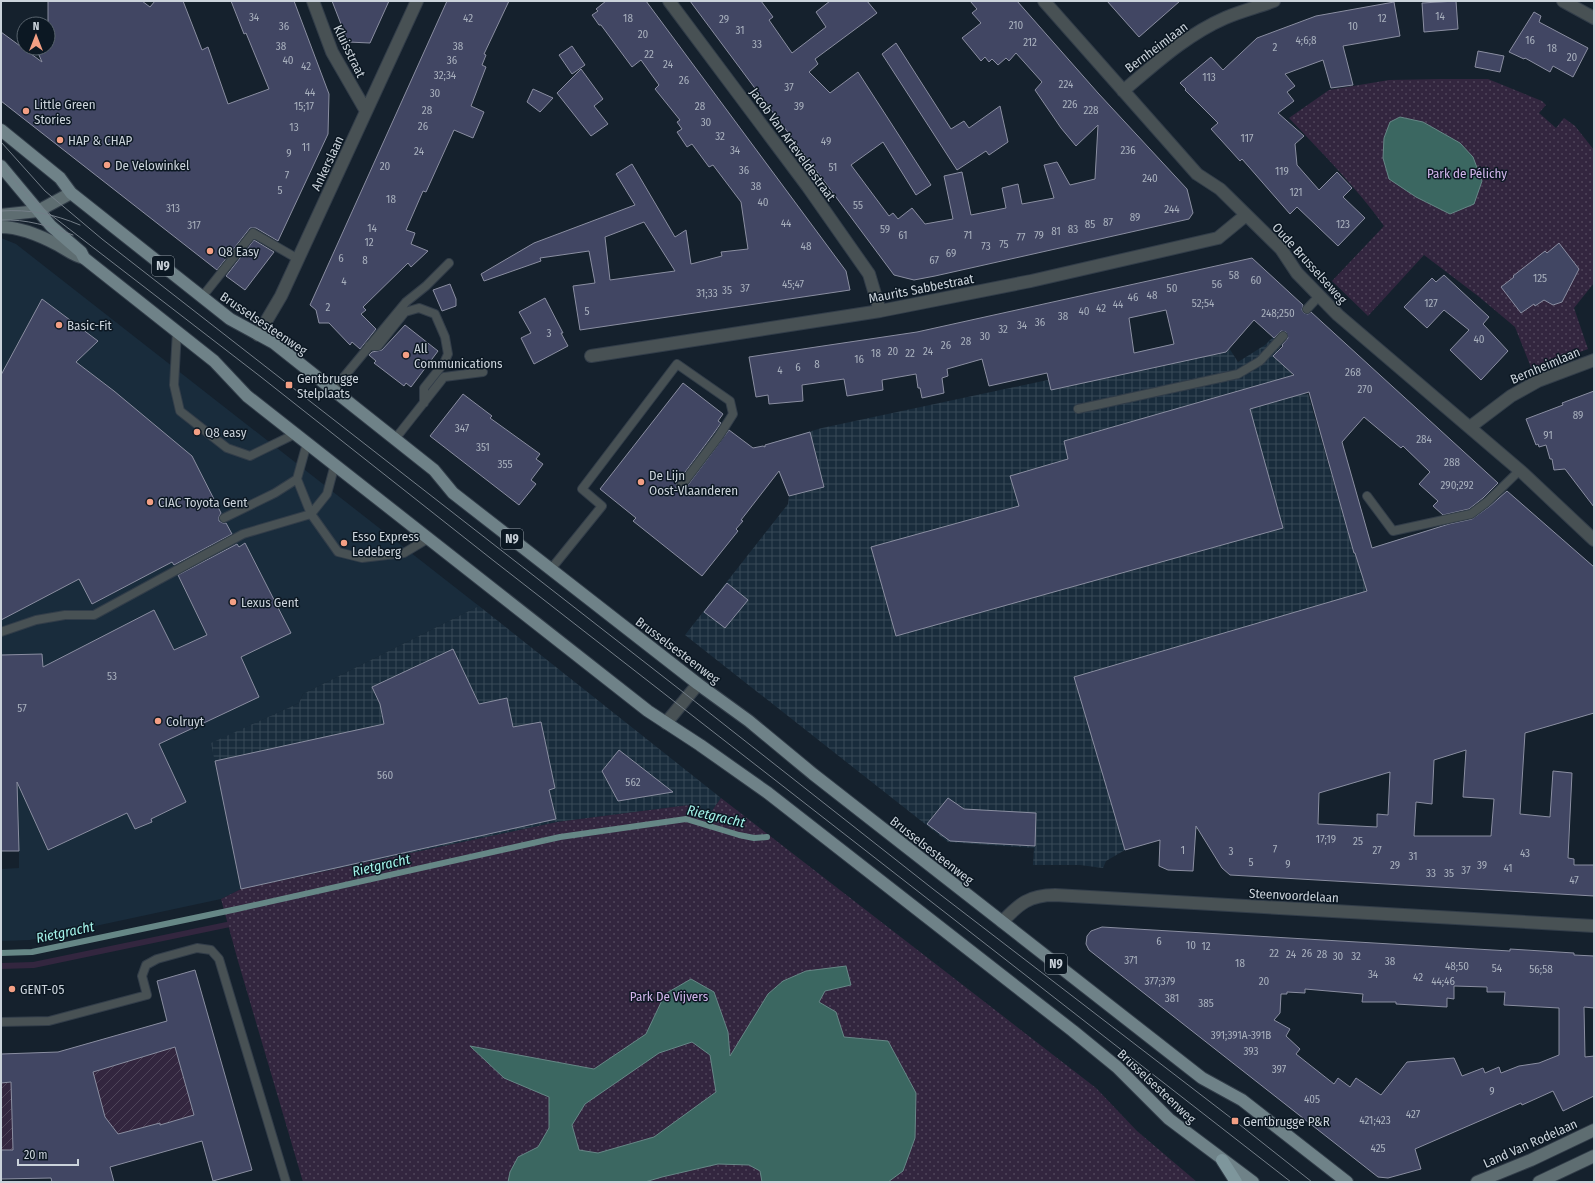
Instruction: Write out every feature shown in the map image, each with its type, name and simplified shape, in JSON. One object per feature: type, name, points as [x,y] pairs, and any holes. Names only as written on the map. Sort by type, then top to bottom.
[{"type":"highway","points":[[1222,1160],[1236,1182]]},
{"type":"main road","name":"Brusselsesteenweg","points":[[1,130],[60,178],[71,193],[230,319],[274,343],[434,470],[453,493],[698,684],[749,721],[819,779],[1202,1078],[1242,1100],[1347,1182]]},
{"type":"main road","name":"Brusselsesteenweg","points":[[1,166],[51,226],[81,252],[84,258],[214,361],[247,396],[642,706],[768,793],[1073,1031],[1117,1067],[1169,1119],[1253,1182]]},
{"type":"street","name":"Kluisstraat","points":[[313,1],[332,52],[366,111]]},
{"type":"street","name":"Ankerslaan","points":[[258,335],[281,296],[417,1]]},
{"type":"street","name":"Jacob Van Arteveldestraat","points":[[669,1],[808,187],[869,274],[880,311]]},
{"type":"street","name":"Oude Brusselseweg","points":[[1044,1],[1196,174],[1220,189],[1281,249],[1297,273],[1338,315],[1520,470],[1594,540]]},
{"type":"street","name":"Bernheimlaan","points":[[1123,91],[1168,53],[1194,35],[1225,18],[1274,1]]},
{"type":"street","points":[[1563,1],[1594,18]]},
{"type":"street","points":[[1,215],[38,211],[71,193]]},
{"type":"street","name":"Maurits Sabbestraat","points":[[591,356],[880,311],[1032,281],[1218,238],[1246,215]]},
{"type":"street","points":[[1,227],[26,231],[58,246],[76,257],[84,258]]},
{"type":"street","name":"Bernheimlaan","points":[[1470,427],[1511,396],[1538,381],[1594,360]]},
{"type":"street","points":[[666,723],[698,684]]},
{"type":"street","name":"Steenvoordelaan","points":[[1002,922],[1017,906],[1030,899],[1043,895],[1055,895],[1594,926]]},
{"type":"street","name":"Land Van Rodelaan","points":[[1477,1182],[1531,1160],[1594,1130]]},
{"type":"street","points":[[1539,1182],[1594,1156]]},
{"type":"lane","points":[[202,297],[253,233],[298,259]]},
{"type":"lane","points":[[333,390],[406,302],[426,286],[449,263]]},
{"type":"lane","points":[[1307,309],[1319,296]]},
{"type":"lane","points":[[369,346],[378,346],[405,312],[419,308],[434,314],[446,337],[448,354],[444,363],[424,388],[424,403]]},
{"type":"lane","points":[[177,331],[174,384],[180,411],[227,448],[250,456],[295,434]]},
{"type":"lane","points":[[1078,409],[1238,374],[1260,362],[1283,336]]},
{"type":"lane","points":[[551,569],[602,506],[582,489],[677,364],[730,401],[733,414],[719,436],[681,486]]},
{"type":"lane","points":[[395,439],[444,377],[483,372]]},
{"type":"lane","points":[[307,443],[298,479],[311,514],[338,552],[362,558],[404,553],[429,538]]},
{"type":"lane","points":[[1,632],[36,620],[65,615],[94,615],[243,534],[311,514],[327,494],[335,464]]},
{"type":"lane","points":[[1367,496],[1393,531],[1471,514],[1487,502],[1520,470]]},
{"type":"lane","points":[[224,518],[298,479]]},
{"type":"lane","points":[[1,1022],[49,1021],[147,995],[142,976],[146,965],[157,959],[196,948],[211,950],[219,959],[286,1182]]},
{"type":"shaded area","points":[[1400,117],[1423,122],[1460,143],[1473,157],[1482,181],[1474,204],[1450,214],[1416,197],[1389,179],[1383,158],[1384,138],[1390,122]]},
{"type":"shaded area","points":[[1,238],[16,244],[479,606],[303,694],[299,703],[212,743],[241,889],[221,899],[30,940],[1,941],[1,869],[19,868],[19,851],[1,851]]},
{"type":"shaded area","points":[[1278,332],[1287,339],[1273,356],[1292,373],[1291,377],[1300,386],[1302,394],[1308,394],[1354,553],[1470,518],[1493,506],[1511,494],[1594,567],[1594,713],[1125,850],[1106,861],[1103,868],[1080,865],[1033,865],[1034,848],[948,842],[685,635],[788,504],[789,496],[767,444],[822,428],[1048,380],[1047,371],[1220,334],[1238,362],[1265,345]]},
{"type":"shaded area","points":[[479,606],[721,798],[711,812],[689,805],[557,822],[241,889],[211,743],[299,703],[303,694]]},
{"type":"shaded area","points":[[846,966],[851,985],[825,991],[819,1002],[836,1012],[844,1037],[888,1041],[916,1093],[915,1138],[903,1171],[888,1182],[762,1182],[760,1171],[749,1165],[718,1164],[645,1182],[508,1182],[510,1172],[518,1157],[538,1147],[549,1128],[549,1097],[504,1078],[470,1046],[594,1069],[646,1034],[665,994],[691,979],[714,992],[728,1032],[730,1056],[768,994],[783,981],[806,971]],"holes":[[[692,1042],[710,1055],[716,1092],[654,1137],[598,1153],[579,1150],[572,1125],[585,1104],[659,1053]]]},
{"type":"green space","name":"Park de Pélichy","points":[[1488,79],[1542,101],[1546,105],[1539,113],[1556,128],[1564,118],[1575,126],[1594,150],[1594,283],[1574,308],[1588,349],[1532,370],[1515,327],[1478,296],[1424,255],[1368,316],[1332,281],[1384,226],[1350,184],[1289,118],[1329,90],[1389,80]]},
{"type":"green space","name":"Park De Vijvers","points":[[721,798],[1096,1088],[1137,1131],[1197,1182],[303,1182],[221,899],[241,889],[557,822],[689,805],[711,812]]},
{"type":"green space","points":[[236,920],[235,926],[34,968],[1,969],[1,963],[33,962]]},
{"type":"green space","points":[[175,1047],[194,1115],[160,1125],[160,1123],[118,1134],[105,1117],[93,1072]]},
{"type":"green space","points":[[22,1082],[11,1103],[15,1150],[1,1150],[1,1083]]},
{"type":"building","points":[[48,1],[142,1],[150,7],[155,1],[183,1],[202,50],[208,47],[228,104],[269,89],[231,1],[294,1],[329,94],[328,134],[278,241],[256,228],[250,228],[217,270],[1,101],[1,32],[16,43],[16,56],[34,56],[42,62],[39,56],[56,56],[56,16],[48,16]]},
{"type":"building","points":[[332,1],[389,1],[370,43],[348,42]]},
{"type":"building","points":[[447,1],[509,1],[484,54],[486,55],[482,65],[486,67],[471,106],[484,112],[473,138],[454,130],[426,192],[423,191],[406,230],[415,233],[411,244],[428,251],[411,267],[408,263],[363,307],[366,310],[361,314],[376,329],[360,349],[352,342],[350,345],[329,323],[319,323],[316,310],[310,305]]},
{"type":"building","points":[[606,1],[646,1],[846,271],[850,290],[580,330],[573,286],[595,283],[589,251],[540,258],[541,261],[484,281],[481,274],[534,243],[635,205],[616,174],[632,164],[675,237],[686,230],[691,264],[722,256],[721,252],[748,249],[741,202],[713,165],[709,167],[692,144],[687,147],[677,132],[682,129],[677,122],[680,120],[655,89],[659,85],[641,60],[632,67],[592,15],[598,11],[596,9]],"holes":[[[644,222],[675,271],[610,280],[605,237]]]},
{"type":"building","points":[[690,1],[761,1],[773,17],[769,20],[792,53],[826,27],[816,12],[830,1],[867,1],[877,13],[815,59],[818,64],[809,72],[830,93],[858,72],[931,185],[916,195],[883,142],[851,165],[889,216],[893,213],[898,219],[912,208],[925,224],[953,219],[944,176],[962,172],[971,215],[1006,208],[1002,188],[1018,184],[1022,204],[1054,198],[1044,165],[1057,162],[1070,185],[1095,179],[1098,125],[1076,146],[1061,128],[1035,90],[1042,82],[1016,53],[1009,61],[1006,58],[998,65],[992,59],[989,62],[985,57],[981,61],[962,38],[981,23],[972,13],[977,9],[970,1],[1017,1],[1098,93],[1187,189],[1193,213],[1189,219],[935,276],[914,280],[894,275]]},
{"type":"building","points":[[1107,1],[1180,1],[1139,37]]},
{"type":"building","points":[[1456,1],[1458,29],[1424,32],[1422,3]]},
{"type":"building","points":[[1394,2],[1400,36],[1343,46],[1353,85],[1331,88],[1323,60],[1285,74],[1295,86],[1287,92],[1294,101],[1278,113],[1304,136],[1295,144],[1297,165],[1319,190],[1337,172],[1352,188],[1343,197],[1365,218],[1338,246],[1297,207],[1290,214],[1242,159],[1240,161],[1211,129],[1218,123],[1180,83],[1211,57],[1223,70],[1257,38],[1316,16]]},
{"type":"building","points":[[1534,12],[1541,16],[1539,22],[1588,48],[1573,77],[1553,66],[1550,72],[1525,58],[1524,59],[1509,52]]},
{"type":"building","points":[[896,43],[951,129],[964,121],[969,128],[1000,106],[1008,142],[989,155],[986,151],[957,170],[882,54]]},
{"type":"building","points":[[572,46],[585,65],[572,74],[559,55]]},
{"type":"building","points":[[1478,51],[1504,56],[1500,72],[1475,67]]},
{"type":"building","points":[[581,69],[603,99],[594,106],[608,124],[591,136],[557,93]]},
{"type":"building","points":[[533,89],[553,98],[540,112],[527,102]]},
{"type":"building","points":[[254,240],[274,252],[245,290],[226,276]]},
{"type":"building","points":[[1559,243],[1579,269],[1562,302],[1553,305],[1544,300],[1535,306],[1534,304],[1521,313],[1501,287],[1545,251],[1547,253]]},
{"type":"building","points":[[1252,258],[1303,305],[1302,310],[1304,313],[1308,314],[1311,312],[1498,483],[1469,509],[1443,515],[1433,506],[1438,501],[1419,484],[1430,472],[1403,446],[1401,448],[1364,417],[1342,442],[1372,548],[1449,524],[1472,519],[1507,491],[1594,567],[1594,713],[1525,733],[1520,814],[1550,817],[1553,771],[1572,773],[1568,858],[1574,859],[1574,865],[1594,865],[1594,896],[1230,875],[1222,868],[1196,826],[1193,871],[1168,870],[1159,866],[1160,840],[1125,850],[1074,677],[1367,591],[1354,553],[1309,392],[1250,409],[1283,528],[896,636],[871,547],[1019,506],[1010,476],[1068,459],[1064,441],[1294,375],[1273,356],[1283,346],[1282,345],[1288,338],[1286,332],[1281,331],[1274,338],[1254,320],[1226,352],[1051,390],[1047,373],[989,386],[982,359],[947,369],[948,376],[942,378],[944,393],[922,398],[920,388],[918,388],[916,374],[882,380],[883,390],[847,396],[844,379],[802,385],[803,401],[769,404],[768,395],[756,397],[749,357],[917,332]],"holes":[[[1166,310],[1174,344],[1134,353],[1129,318]],[[1466,750],[1463,797],[1494,799],[1491,836],[1414,836],[1416,802],[1432,804],[1434,760]],[[1390,772],[1388,815],[1377,814],[1377,827],[1318,824],[1319,793]]]},
{"type":"building","points":[[1444,275],[1489,317],[1483,324],[1508,351],[1481,380],[1450,350],[1469,330],[1444,310],[1427,328],[1404,307],[1432,278],[1436,282]]},
{"type":"building","points":[[450,284],[456,299],[456,306],[442,311],[433,290]]},
{"type":"building","points":[[545,298],[568,346],[534,364],[521,338],[531,333],[519,312]]},
{"type":"building","points":[[42,299],[98,341],[76,362],[114,391],[192,456],[221,513],[219,521],[226,523],[232,534],[174,565],[172,562],[92,604],[79,579],[1,620],[1,375]]},
{"type":"building","name":"All Communications","points":[[405,325],[438,351],[411,387],[406,383],[404,386],[374,363],[376,361],[369,355],[372,352],[382,350]]},
{"type":"building","name":"De Lijn Oost-Vlaanderen","points":[[683,383],[723,414],[718,421],[721,423],[677,483],[676,488],[678,491],[683,491],[685,489],[729,430],[753,448],[765,447],[765,445],[810,432],[824,487],[789,496],[779,471],[741,520],[743,521],[736,529],[738,531],[702,576],[633,521],[636,518],[600,489]]},
{"type":"building","points":[[1594,391],[1594,507],[1565,469],[1554,470],[1552,459],[1550,459],[1546,445],[1539,447],[1538,444],[1536,445],[1526,419]]},
{"type":"building","points":[[463,394],[492,416],[490,418],[540,454],[536,459],[543,464],[531,480],[536,484],[519,505],[430,436]]},
{"type":"building","points":[[245,543],[291,633],[241,657],[259,697],[159,744],[186,802],[151,819],[152,822],[135,829],[127,813],[48,850],[17,782],[19,851],[1,851],[1,655],[42,654],[43,667],[154,610],[174,650],[207,635],[178,575],[237,544],[239,547]]},
{"type":"building","points":[[727,583],[748,600],[725,628],[704,612]]},
{"type":"building","points":[[453,649],[479,704],[507,698],[513,727],[541,722],[555,788],[549,790],[556,819],[241,889],[215,761],[384,724],[380,704],[372,687]]},
{"type":"building","points":[[619,750],[673,792],[618,801],[602,771]]},
{"type":"building","points":[[948,798],[964,809],[1036,813],[1035,846],[950,841],[927,824]]},
{"type":"building","points":[[1102,927],[1510,951],[1510,949],[1574,953],[1574,955],[1594,956],[1594,1008],[1584,1007],[1585,1057],[1594,1056],[1594,1096],[1563,1111],[1553,1091],[1522,1105],[1521,1103],[1415,1149],[1421,1169],[1388,1178],[1378,1177],[1089,950],[1086,944],[1087,936],[1091,931]],"holes":[[[1454,986],[1487,987],[1487,992],[1505,992],[1504,1005],[1559,1008],[1559,1055],[1539,1063],[1519,1066],[1501,1073],[1499,1067],[1485,1073],[1483,1068],[1462,1076],[1454,1058],[1407,1062],[1381,1095],[1356,1078],[1350,1087],[1338,1078],[1334,1084],[1296,1054],[1300,1049],[1286,1036],[1290,1029],[1274,1020],[1280,1013],[1281,994],[1287,994],[1287,992],[1305,993],[1305,989],[1363,994],[1362,1002],[1396,1002],[1396,1004],[1447,1007],[1447,998],[1454,999]]]},
{"type":"building","points":[[195,970],[252,1170],[213,1181],[202,1141],[110,1167],[114,1182],[52,1182],[51,1178],[1,1179],[1,1150],[13,1150],[11,1082],[1,1083],[1,1054],[58,1052],[167,1021],[157,981]],"holes":[[[175,1047],[194,1115],[160,1125],[160,1123],[118,1134],[105,1117],[93,1072]]]},
{"type":"waterway","name":"Rietgracht","points":[[1,953],[32,952],[237,909],[560,837],[686,819],[739,835],[754,838],[767,837]]},
{"type":"tram line","points":[[1,142],[45,191],[102,239],[933,889],[1312,1182]]},
{"type":"tram line","points":[[1,163],[24,190],[51,215],[261,377],[494,561],[1291,1182]]},
{"type":"tram line","points":[[1,211],[41,213],[80,225]]},
{"type":"tram line","points":[[1,220],[38,224],[73,235]]},
{"type":"place","name":"Little Green Stories","points":[[26,111]]},
{"type":"place","name":"HAP & CHAP","points":[[60,140]]},
{"type":"place","name":"De Velowinkel","points":[[107,165]]},
{"type":"place","name":"Q8 Easy","points":[[210,251]]},
{"type":"place","name":"Basic-Fit","points":[[59,325]]},
{"type":"place","name":"All Communications","points":[[406,355]]},
{"type":"place","name":"Gentbrugge Stelplaats","points":[[289,385]]},
{"type":"place","name":"Q8 easy","points":[[197,432]]},
{"type":"place","name":"De Lijn Oost-Vlaanderen","points":[[641,482]]},
{"type":"place","name":"CIAC Toyota Gent","points":[[150,502]]},
{"type":"place","name":"Esso Express Ledeberg","points":[[344,543]]},
{"type":"place","name":"Lexus Gent","points":[[233,602]]},
{"type":"place","name":"Colruyt","points":[[158,721]]},
{"type":"place","name":"GENT-05","points":[[12,989]]},
{"type":"place","name":"Gentbrugge P&R","points":[[1235,1121]]}]
